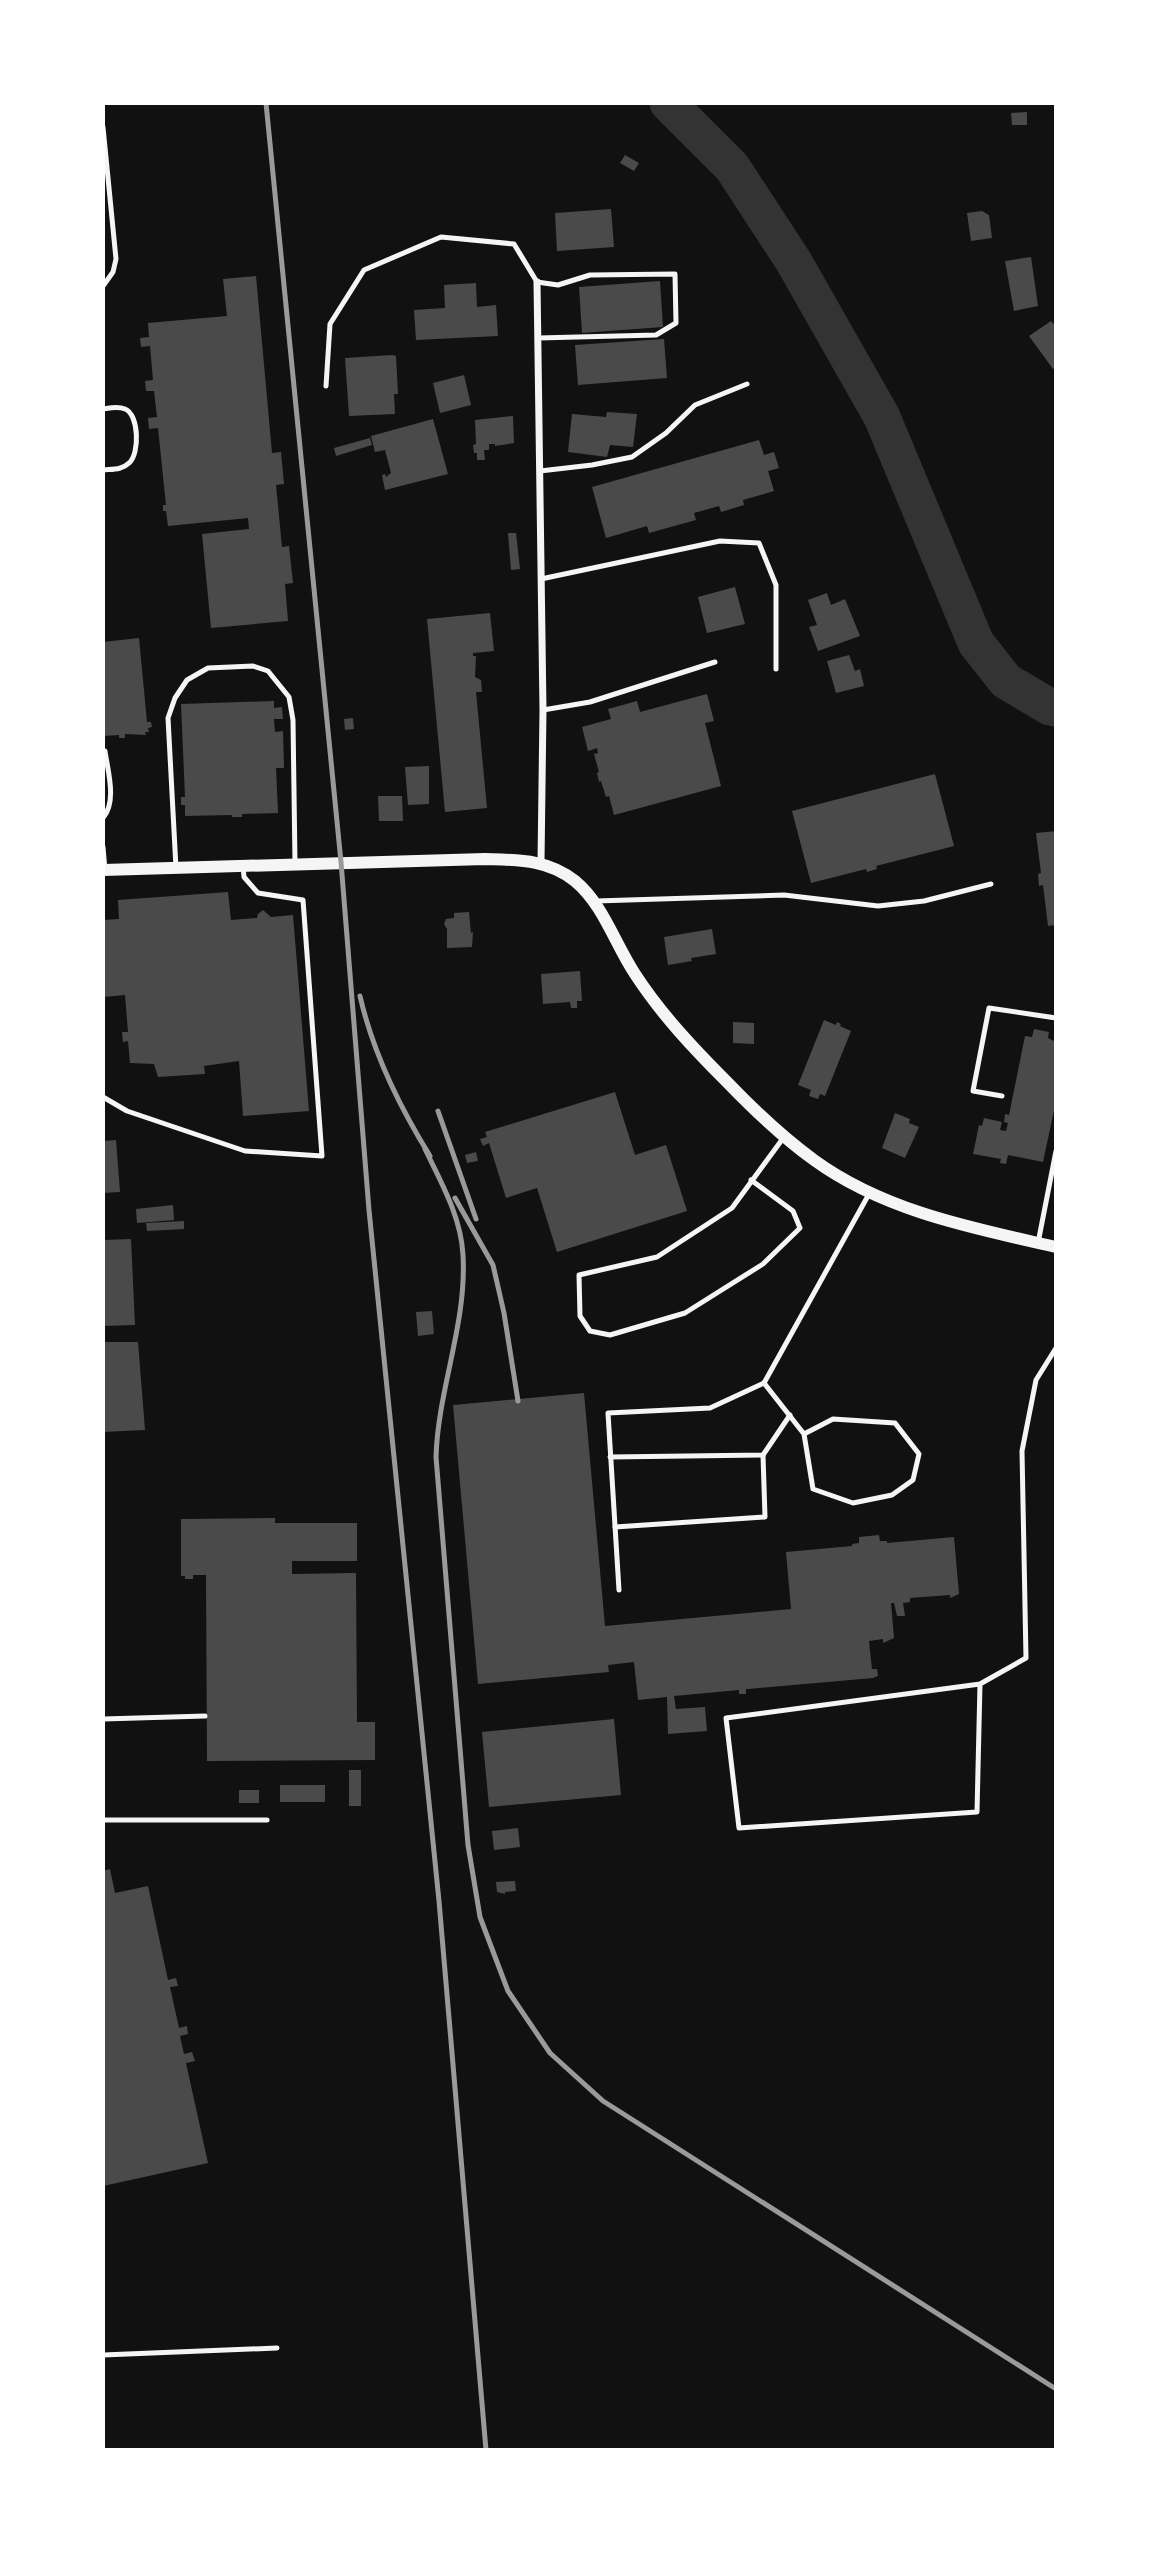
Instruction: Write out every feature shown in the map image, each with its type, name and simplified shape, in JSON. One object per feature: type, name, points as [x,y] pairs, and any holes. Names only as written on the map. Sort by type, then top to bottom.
[{"type":"street","points":[[537,282],[543,710],[541,862]]},
{"type":"street","points":[[104,870],[485,859],[541,862],[574,880],[593,901],[634,973],[676,1032],[784,1137],[843,1180],[869,1194],[924,1213],[1056,1247]]},
{"type":"lane","points":[[103,127],[117,259],[113,272],[103,286]]},
{"type":"lane","points":[[326,386],[330,324],[364,270],[441,237],[514,244],[537,282],[558,285],[590,275],[675,274],[676,323],[656,335],[538,338]]},
{"type":"lane","points":[[540,471],[632,457],[666,433],[695,405],[747,384]]},
{"type":"lane","points":[[103,409],[127,409],[133,415],[137,451],[131,462],[121,469],[103,470]]},
{"type":"lane","points":[[541,579],[720,541],[759,543],[776,585],[776,669]]},
{"type":"lane","points":[[543,710],[590,702],[715,662]]},
{"type":"lane","points":[[176,868],[168,718],[174,698],[187,680],[208,668],[253,666],[268,671],[289,697],[293,720],[295,863]]},
{"type":"lane","points":[[103,818],[110,810],[105,751]]},
{"type":"lane","points":[[103,847],[104,870]]},
{"type":"lane","points":[[103,1097],[127,1111],[245,1151],[322,1156],[303,900],[258,893],[244,877],[243,865]]},
{"type":"lane","points":[[593,901],[783,895],[878,906],[924,901],[991,884]]},
{"type":"lane","points":[[1002,1096],[973,1091],[989,1008],[1056,1018]]},
{"type":"lane","points":[[751,1180],[793,1211],[800,1228],[763,1264],[685,1313],[610,1335],[590,1331],[580,1316],[579,1275],[657,1257],[732,1208],[751,1180],[784,1137]]},
{"type":"lane","points":[[1038,1243],[1056,1151]]},
{"type":"lane","points":[[619,1590],[608,1413],[710,1408],[764,1383],[869,1194]]},
{"type":"lane","points":[[980,1685],[977,1812],[739,1828],[726,1718],[980,1685],[1026,1658],[1022,1451],[1036,1380],[1056,1348]]},
{"type":"lane","points":[[764,1383],[804,1434],[813,1489],[853,1503],[892,1495],[913,1480],[919,1454],[895,1423],[833,1419],[804,1434]]},
{"type":"lane","points":[[615,1527],[765,1517],[763,1455],[790,1415]]},
{"type":"lane","points":[[610,1457],[763,1455]]},
{"type":"lane","points":[[103,1719],[205,1716]]},
{"type":"lane","points":[[103,1820],[267,1820]]},
{"type":"lane","points":[[103,2356],[277,2348]]},
{"type":"building","points":[[1027,112],[1027,125],[1012,125],[1011,113]]},
{"type":"building","points":[[625,155],[639,163],[634,171],[620,163]]},
{"type":"building","points":[[611,209],[614,247],[557,251],[555,213]]},
{"type":"building","points":[[982,211],[989,215],[992,238],[971,241],[967,213]]},
{"type":"building","points":[[1031,257],[1038,306],[1014,311],[1005,261]]},
{"type":"building","points":[[256,276],[272,453],[281,452],[284,484],[276,485],[282,547],[289,546],[293,583],[285,584],[288,621],[211,628],[202,534],[249,529],[248,518],[168,526],[166,511],[163,511],[163,505],[166,505],[158,428],[149,429],[148,418],[157,417],[154,391],[146,391],[145,381],[153,380],[150,346],[141,347],[140,338],[149,337],[148,323],[227,316],[223,279]]},
{"type":"building","points":[[660,281],[663,327],[582,333],[579,287]]},
{"type":"building","points":[[476,283],[477,307],[496,305],[498,336],[416,340],[414,310],[445,308],[444,285]]},
{"type":"building","points":[[1051,321],[1056,327],[1056,367],[1053,369],[1029,336]]},
{"type":"building","points":[[664,339],[667,378],[578,385],[575,345]]},
{"type":"building","points":[[396,356],[398,394],[394,394],[395,414],[349,416],[345,358]]},
{"type":"building","points":[[464,375],[471,405],[440,413],[433,383]]},
{"type":"building","points":[[607,412],[637,414],[633,447],[610,445],[607,457],[568,452],[572,414],[606,417]]},
{"type":"building","points":[[513,416],[514,443],[495,446],[489,444],[489,450],[484,450],[485,460],[477,460],[473,445],[476,444],[475,420]]},
{"type":"building","points":[[433,419],[448,474],[385,490],[382,475],[385,474],[386,477],[391,473],[385,450],[375,452],[371,436]]},
{"type":"building","points":[[370,438],[372,445],[336,456],[334,448]]},
{"type":"building","points":[[759,440],[764,455],[774,452],[779,468],[768,471],[774,491],[743,500],[744,505],[721,512],[719,506],[694,513],[696,520],[649,533],[647,526],[606,538],[592,487]]},
{"type":"building","points":[[508,533],[516,533],[520,569],[511,570]]},
{"type":"building","points":[[735,587],[745,624],[707,633],[698,597]]},
{"type":"building","points":[[827,593],[831,605],[845,599],[860,636],[818,651],[809,627],[817,625],[808,600]]},
{"type":"building","points":[[490,613],[494,651],[473,653],[473,656],[476,656],[475,677],[481,680],[482,692],[476,692],[487,808],[445,812],[427,619]]},
{"type":"building","points":[[139,638],[147,722],[151,722],[152,727],[148,728],[149,732],[145,732],[146,735],[125,734],[125,738],[119,738],[119,735],[103,736],[103,642]]},
{"type":"building","points":[[849,655],[855,671],[860,669],[864,686],[836,693],[827,661]]},
{"type":"building","points":[[707,694],[714,721],[705,723],[721,786],[614,815],[609,796],[606,797],[601,781],[599,782],[594,754],[598,753],[597,748],[588,751],[582,727],[611,719],[608,709],[637,701],[640,712]]},
{"type":"building","points":[[274,701],[274,708],[282,707],[283,719],[274,719],[275,732],[283,731],[284,768],[276,768],[278,813],[242,814],[242,817],[185,816],[185,805],[181,805],[181,797],[185,797],[181,704]]},
{"type":"building","points":[[353,718],[354,729],[345,730],[344,719]]},
{"type":"building","points":[[429,766],[429,804],[408,805],[405,767]]},
{"type":"building","points":[[935,774],[954,846],[876,866],[877,869],[867,872],[866,869],[811,883],[792,811]]},
{"type":"building","points":[[378,796],[402,796],[403,821],[379,821]]},
{"type":"building","points":[[1056,831],[1056,925],[1048,926],[1043,885],[1039,886],[1038,874],[1041,873],[1036,833]]},
{"type":"building","points":[[228,892],[231,920],[257,918],[263,910],[271,917],[293,915],[309,1111],[243,1116],[239,1061],[204,1066],[205,1074],[158,1077],[154,1064],[130,1063],[128,1041],[123,1042],[122,1032],[128,1032],[125,995],[103,997],[103,920],[119,919],[118,900]]},
{"type":"building","points":[[469,912],[471,933],[473,932],[472,947],[447,948],[447,929],[444,924],[446,919],[454,918],[454,913]]},
{"type":"building","points":[[712,929],[716,954],[668,965],[664,937]]},
{"type":"building","points":[[580,971],[582,1001],[577,1001],[577,1008],[571,1008],[570,1002],[543,1004],[541,974]]},
{"type":"building","points":[[824,1020],[836,1025],[837,1022],[851,1031],[825,1096],[820,1094],[818,1099],[809,1096],[811,1090],[798,1085]]},
{"type":"building","points":[[733,1022],[754,1023],[754,1044],[733,1043]]},
{"type":"building","points":[[1034,1029],[1049,1032],[1048,1038],[1056,1042],[1056,1101],[1043,1162],[1008,1155],[1006,1164],[1000,1163],[1001,1159],[973,1154],[979,1125],[982,1126],[984,1118],[1002,1122],[1000,1130],[1006,1131],[1008,1123],[1004,1122],[1005,1114],[1009,1115],[1025,1036],[1032,1037]]},
{"type":"building","points":[[615,1092],[635,1155],[666,1145],[687,1211],[557,1252],[537,1188],[506,1198],[489,1143],[483,1146],[480,1139],[487,1137],[485,1132]]},
{"type":"building","points":[[895,1113],[910,1119],[909,1123],[919,1127],[905,1158],[882,1148]]},
{"type":"building","points":[[116,1140],[120,1192],[103,1193],[103,1141]]},
{"type":"building","points":[[476,1152],[478,1161],[467,1163],[465,1155]]},
{"type":"building","points":[[173,1205],[174,1220],[137,1223],[136,1209]]},
{"type":"building","points":[[184,1221],[184,1229],[147,1231],[146,1223]]},
{"type":"building","points":[[131,1239],[135,1325],[103,1326],[103,1240]]},
{"type":"building","points":[[432,1311],[434,1334],[418,1336],[416,1312]]},
{"type":"building","points":[[103,1342],[138,1342],[145,1430],[103,1432]]},
{"type":"building","points":[[584,1393],[605,1626],[791,1609],[786,1552],[852,1546],[859,1543],[859,1537],[879,1535],[880,1541],[887,1543],[954,1537],[959,1594],[950,1598],[950,1595],[910,1598],[910,1602],[903,1603],[905,1616],[897,1616],[894,1603],[891,1603],[894,1638],[883,1643],[883,1639],[869,1641],[872,1669],[877,1669],[878,1676],[873,1678],[746,1689],[746,1694],[739,1694],[739,1690],[674,1696],[676,1709],[705,1707],[707,1731],[668,1734],[667,1697],[638,1700],[634,1662],[608,1665],[609,1672],[478,1684],[453,1405]]},
{"type":"building","points":[[275,1518],[275,1523],[357,1523],[357,1561],[292,1561],[292,1574],[356,1573],[357,1722],[375,1722],[375,1760],[207,1761],[206,1575],[193,1575],[193,1579],[181,1576],[181,1519]]},
{"type":"building","points":[[614,1719],[621,1795],[489,1807],[482,1732]]},
{"type":"building","points":[[349,1770],[361,1770],[361,1806],[349,1806]]},
{"type":"building","points":[[280,1785],[325,1785],[325,1802],[280,1802]]},
{"type":"building","points":[[239,1790],[259,1790],[259,1803],[239,1803]]},
{"type":"building","points":[[518,1828],[520,1847],[494,1850],[492,1831]]},
{"type":"building","points":[[110,1869],[115,1893],[148,1886],[168,1980],[176,1978],[178,1986],[170,1987],[179,2028],[187,2026],[188,2034],[180,2036],[184,2054],[192,2052],[195,2061],[186,2063],[208,2163],[103,2186],[103,1871]]},
{"type":"building","points":[[515,1881],[516,1891],[505,1894],[497,1892],[496,1882]]},
{"type":"waterway","points":[[668,103],[732,167],[794,262],[882,417],[976,643],[1006,681],[1056,708]]},
{"type":"railway","points":[[266,103],[341,862],[369,1210],[439,1901],[486,2450]]},
{"type":"railway","points":[[360,996],[388,1079],[430,1156]]},
{"type":"railway","points":[[438,1111],[476,1219]]},
{"type":"railway","points":[[425,1149],[454,1213],[463,1255],[461,1306],[442,1406],[436,1457],[468,1845],[480,1917],[508,1991],[550,2053],[603,2101],[1056,2389]]},
{"type":"railway","points":[[455,1198],[493,1265],[504,1313],[518,1401]]}]
